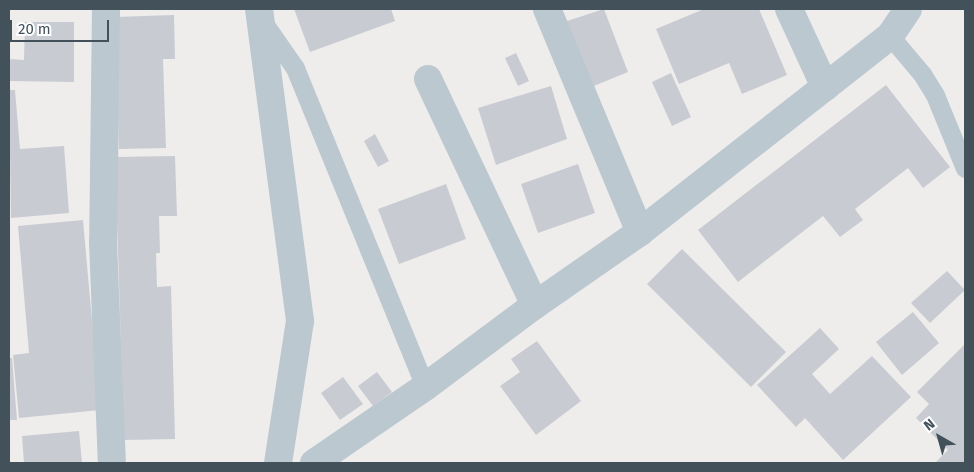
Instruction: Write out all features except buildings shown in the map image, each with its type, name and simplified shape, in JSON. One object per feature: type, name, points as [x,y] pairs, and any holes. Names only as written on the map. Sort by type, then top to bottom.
[{"type":"street","points":[[106,9],[103,242],[112,463]]},
{"type":"street","points":[[547,9],[640,232]]},
{"type":"street","points":[[789,9],[825,87]]},
{"type":"street","points":[[314,463],[425,388],[535,305],[640,232],[890,36],[908,9]]},
{"type":"street","points":[[260,14],[300,321],[278,463]]},
{"type":"street","points":[[428,79],[535,305]]},
{"type":"lane","points":[[260,14],[295,68],[425,388]]},
{"type":"lane","points":[[890,36],[935,95],[965,168]]}]
